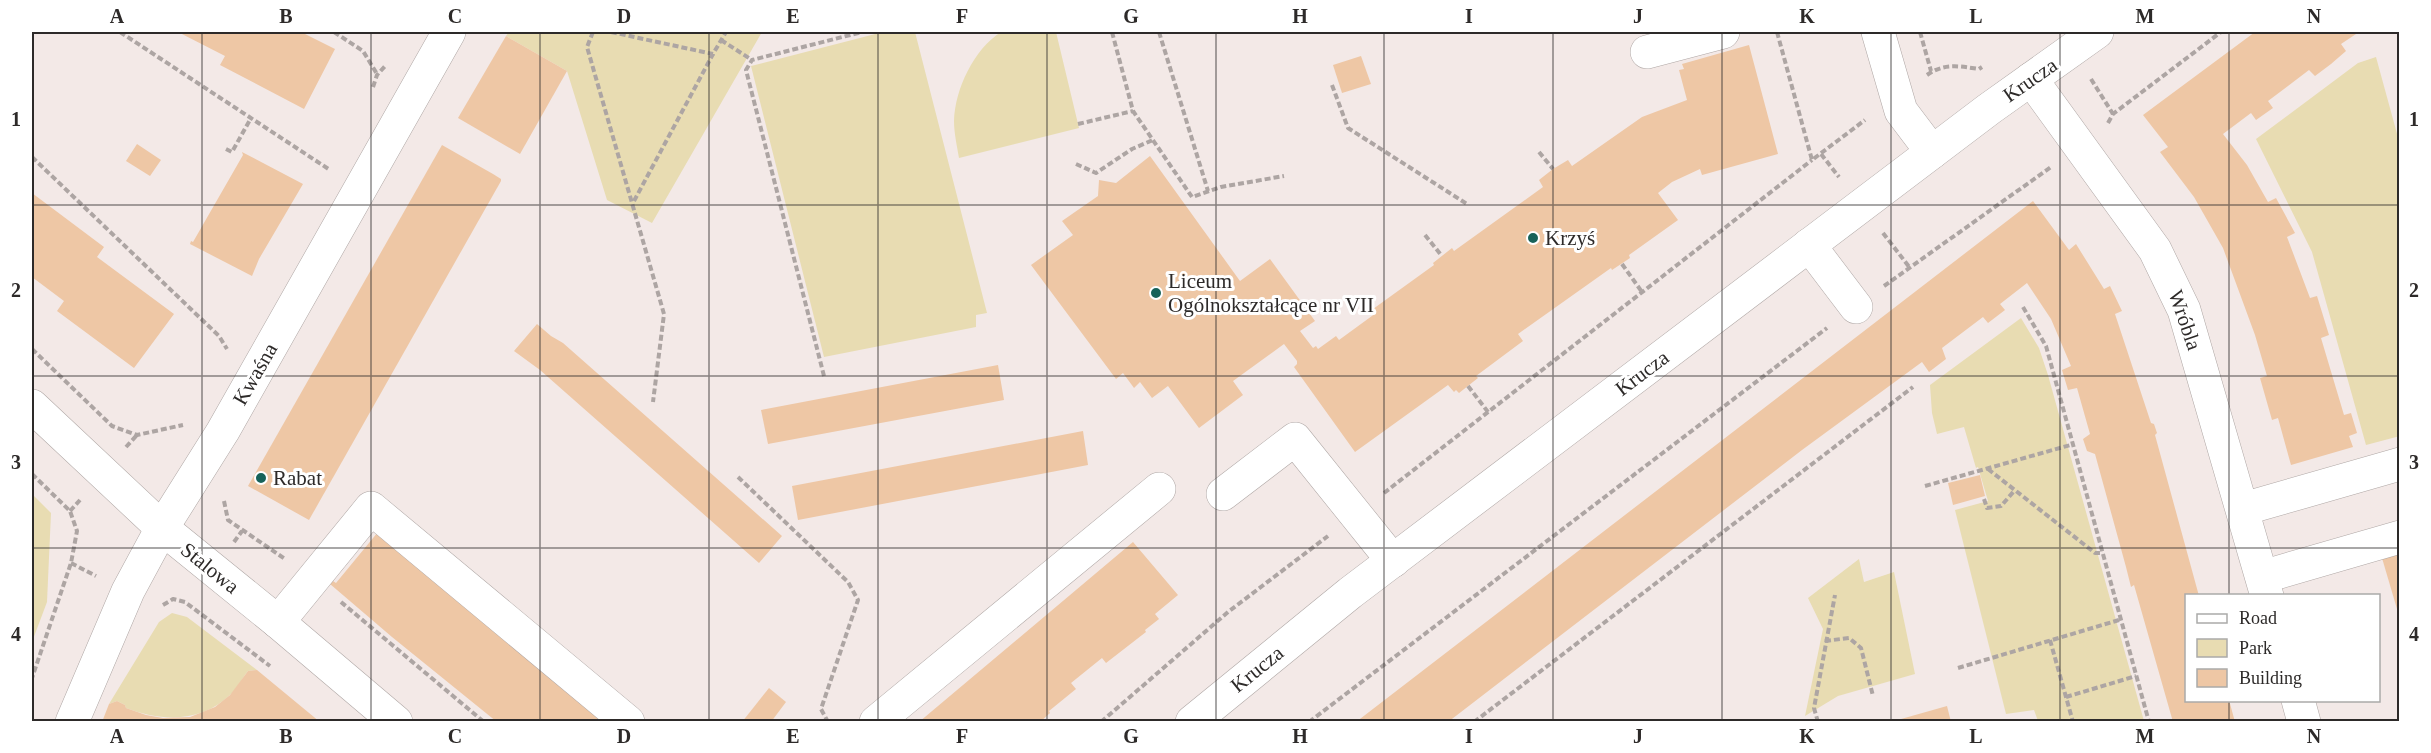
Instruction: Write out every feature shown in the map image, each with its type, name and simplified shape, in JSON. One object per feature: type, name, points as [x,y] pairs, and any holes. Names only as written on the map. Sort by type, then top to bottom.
[{"type":"street","name":"Kwaśna","points":[[72,722],[128,591],[162,528],[218,440],[449,32]]},
{"type":"street","points":[[1647,51],[1723,32]]},
{"type":"street","points":[[1878,32],[1901,111],[1932,152]]},
{"type":"street","name":"Krucza","points":[[1192,722],[1394,561],[1932,152],[2097,32]]},
{"type":"street","name":"Wróbla","points":[[2031,79],[2155,250],[2170,277],[2184,310],[2265,586]]},
{"type":"street","points":[[1809,245],[1856,307]]},
{"type":"street","name":"Stalowa","points":[[32,406],[162,528],[396,722]]},
{"type":"street","points":[[1223,494],[1295,439],[1394,561]]},
{"type":"street","points":[[2242,509],[2400,464]]},
{"type":"street","points":[[876,722],[1159,489]]},
{"type":"street","points":[[278,622],[371,508],[628,722]]},
{"type":"street","points":[[2265,586],[2400,537]]},
{"type":"street","points":[[2299,702],[2304,722]]},
{"type":"path","points":[[120,32],[330,171]]},
{"type":"path","points":[[334,32],[363,51],[377,75],[385,66]]},
{"type":"path","points":[[593,32],[587,46],[664,314],[653,402]]},
{"type":"path","points":[[611,32],[713,54]]},
{"type":"path","points":[[633,202],[726,32]]},
{"type":"path","points":[[824,376],[746,70],[752,60],[862,32]]},
{"type":"path","points":[[1112,32],[1133,111],[1192,197],[1208,191],[1284,176]]},
{"type":"path","points":[[1159,32],[1208,191]]},
{"type":"path","points":[[1777,32],[1812,160]]},
{"type":"path","points":[[1920,32],[1932,72]]},
{"type":"path","points":[[2104,128],[2113,114],[2221,32]]},
{"type":"path","points":[[721,40],[752,60]]},
{"type":"path","points":[[1921,79],[1937,68],[1953,65],[1979,69],[1988,63]]},
{"type":"path","points":[[2085,70],[2113,114]]},
{"type":"path","points":[[1332,85],[1348,128],[1467,204]]},
{"type":"path","points":[[1078,124],[1133,111]]},
{"type":"path","points":[[226,149],[232,152],[252,118]]},
{"type":"path","points":[[1101,722],[1228,612],[1357,515],[1869,118]]},
{"type":"path","points":[[1076,164],[1096,173],[1132,149],[1153,140]]},
{"type":"path","points":[[1539,152],[1553,170]]},
{"type":"path","points":[[1821,154],[1840,178]]},
{"type":"path","points":[[32,157],[219,336],[227,351],[224,358]]},
{"type":"path","points":[[1310,722],[1856,307],[2055,165]]},
{"type":"path","points":[[1876,226],[1910,268]]},
{"type":"path","points":[[1425,235],[1442,256]]},
{"type":"path","points":[[1622,264],[1642,292]]},
{"type":"path","points":[[2023,307],[2046,346],[2074,444],[2119,620],[2149,722]]},
{"type":"path","points":[[32,349],[112,426],[137,435],[188,424]]},
{"type":"path","points":[[1468,386],[1488,412]]},
{"type":"path","points":[[1474,722],[1913,387]]},
{"type":"path","points":[[1925,486],[2074,444]]},
{"type":"path","points":[[1988,468],[2095,553],[2103,553]]},
{"type":"path","points":[[32,474],[70,511],[77,531],[70,562],[32,678]]},
{"type":"path","points":[[738,477],[848,582],[858,600],[821,709],[828,722]]},
{"type":"path","points":[[1984,500],[1987,508],[2001,506],[2014,490]]},
{"type":"path","points":[[226,493],[223,504],[228,520],[314,578],[484,722]]},
{"type":"path","points":[[70,562],[96,576]]},
{"type":"path","points":[[1818,722],[1814,708],[1835,594]]},
{"type":"path","points":[[173,599],[186,602],[270,667]]},
{"type":"path","points":[[1958,668],[2119,620]]},
{"type":"path","points":[[1825,641],[1849,638],[1861,648],[1873,696]]},
{"type":"path","points":[[2050,640],[2073,722]]},
{"type":"path","points":[[2066,697],[2136,676]]},
{"type":"green space","points":[[509,32],[762,32],[652,223],[607,200],[567,71],[506,36]]},
{"type":"green space","points":[[883,32],[915,32],[987,313],[976,315],[976,327],[824,357],[751,66]]},
{"type":"green space","points":[[1001,32],[1056,32],[1079,128],[959,158],[954,121],[962,83],[982,49]]},
{"type":"green space","points":[[2376,57],[2399,141],[2400,436],[2366,445],[2312,252],[2256,139],[2358,63]]},
{"type":"green space","points":[[2021,318],[2039,348],[2048,375],[2144,721],[2038,721],[2034,710],[2006,714],[1955,510],[1988,501],[1964,427],[1937,434],[1932,413],[1930,385]]},
{"type":"green space","points":[[32,494],[51,513],[47,602],[32,642]]},
{"type":"green space","points":[[1859,559],[1864,582],[1894,572],[1915,674],[1838,696],[1805,716],[1823,629],[1808,598]]},
{"type":"green space","points":[[172,613],[187,617],[257,670],[248,671],[234,690],[220,703],[195,715],[154,716],[126,708],[117,701],[109,704],[159,622]]},
{"type":"building","points":[[178,32],[301,32],[335,49],[304,109],[220,65],[225,56]]},
{"type":"building","points":[[2255,32],[2359,32],[2341,44],[2346,51],[2331,64],[2315,76],[2309,70],[2268,101],[2273,108],[2256,120],[2251,113],[2223,134],[2247,165],[2268,202],[2276,198],[2295,233],[2287,237],[2310,298],[2317,296],[2329,335],[2321,338],[2344,415],[2351,413],[2357,433],[2349,436],[2353,447],[2291,465],[2278,418],[2272,420],[2260,378],[2267,376],[2255,335],[2223,248],[2194,197],[2160,152],[2168,147],[2143,115]]},
{"type":"building","points":[[506,36],[567,71],[520,154],[458,118]]},
{"type":"building","points":[[1749,45],[1778,154],[1702,175],[1700,169],[1672,182],[1658,193],[1678,220],[1629,255],[1630,258],[1612,270],[1611,268],[1518,334],[1523,341],[1476,376],[1478,378],[1459,393],[1456,390],[1454,392],[1448,385],[1355,452],[1294,367],[1297,361],[1284,344],[1233,381],[1243,395],[1199,428],[1168,386],[1152,398],[1140,382],[1134,388],[1123,373],[1116,379],[1031,265],[1073,235],[1062,221],[1098,196],[1099,180],[1116,183],[1150,156],[1240,281],[1270,259],[1315,321],[1300,331],[1313,348],[1316,346],[1318,349],[1336,336],[1339,340],[1376,313],[1373,309],[1434,265],[1433,263],[1452,248],[1454,251],[1543,187],[1539,180],[1553,169],[1568,160],[1572,166],[1642,117],[1687,100],[1679,70],[1684,69],[1682,64]]},
{"type":"building","points":[[1361,56],[1371,84],[1342,93],[1333,65]]},
{"type":"building","points":[[137,144],[161,160],[150,176],[126,161]]},
{"type":"building","points":[[442,145],[493,174],[501,181],[309,520],[248,486]]},
{"type":"building","points":[[242,152],[303,184],[259,259],[252,276],[190,244],[243,155]]},
{"type":"building","points":[[32,193],[104,247],[97,257],[174,314],[134,368],[57,311],[64,301],[32,277]]},
{"type":"building","points":[[2033,201],[2069,250],[2076,244],[2104,289],[2110,286],[2122,311],[2115,314],[2151,423],[2154,424],[2157,433],[2155,435],[2198,594],[2185,594],[2185,702],[2230,702],[2235,722],[2173,722],[2134,585],[2131,587],[2095,454],[2087,451],[2083,439],[2090,434],[2077,388],[2068,390],[2062,370],[2071,366],[2051,319],[2027,283],[2000,304],[2005,310],[1988,323],[1983,317],[1942,348],[1946,359],[1929,372],[1922,362],[1802,450],[1448,722],[1356,722]]},
{"type":"building","points":[[537,324],[563,343],[782,536],[759,563],[540,370],[514,351]]},
{"type":"building","points":[[998,365],[1004,400],[768,444],[761,410]]},
{"type":"building","points":[[1083,431],[1088,465],[798,520],[792,486]]},
{"type":"building","points":[[1980,475],[1985,496],[1953,505],[1948,483]]},
{"type":"building","points":[[378,532],[606,722],[497,722],[392,637],[330,584],[333,581],[336,583]]},
{"type":"building","points":[[1133,542],[1178,595],[1155,614],[1159,619],[1145,630],[1146,632],[1106,663],[1102,658],[1071,683],[1076,689],[1049,711],[1050,713],[1040,722],[919,722]]},
{"type":"building","points":[[2400,554],[2400,608],[2397,609],[2382,558]]},
{"type":"building","points":[[257,670],[320,722],[102,722],[109,704],[117,701],[126,708],[146,715],[163,718],[190,717],[215,707],[230,695],[248,671]]},
{"type":"building","points":[[769,688],[786,702],[771,722],[742,722]]},
{"type":"building","points":[[1947,706],[1951,722],[1894,722],[1894,721]]},
{"type":"place","name":"Krzyś","points":[[1533,238]]},
{"type":"place","name":"Liceum Ogólnokształcące nr VII","points":[[1156,293]]},
{"type":"place","name":"Rabat","points":[[261,478]]}]
